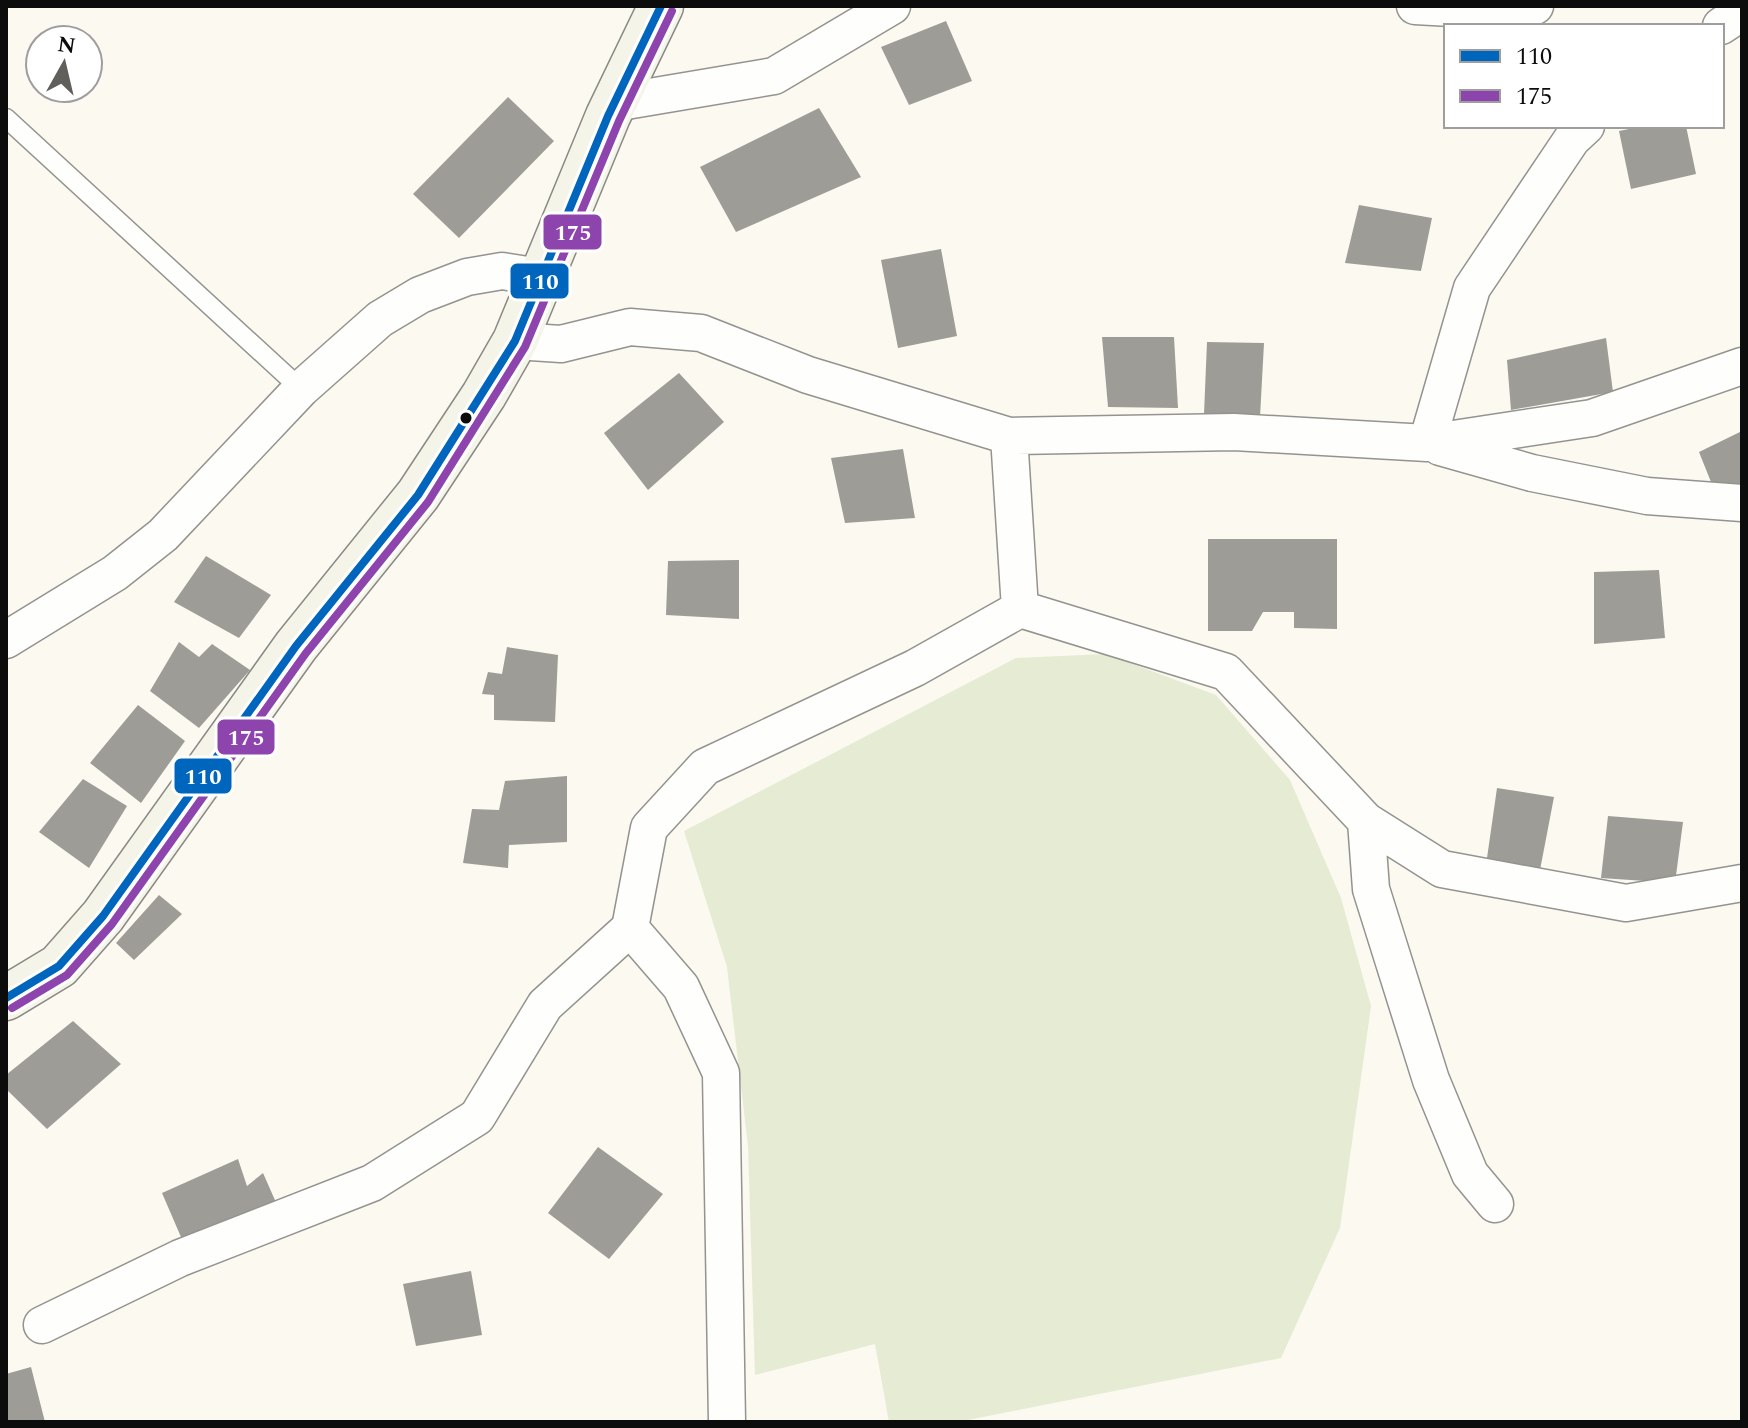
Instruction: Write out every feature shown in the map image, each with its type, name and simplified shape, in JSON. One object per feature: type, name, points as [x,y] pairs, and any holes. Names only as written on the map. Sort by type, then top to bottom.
[{"type":"street","points":[[6,998],[59,966],[103,916],[296,646],[418,495],[484,395],[515,341],[614,103],[661,6]]},
{"type":"street","points":[[614,103],[774,76],[892,6]]},
{"type":"street","points":[[1415,6],[1524,12],[1535,6]]},
{"type":"street","points":[[1724,24],[1742,12]]},
{"type":"street","points":[[1427,443],[1472,288],[1572,139],[1584,128]]},
{"type":"street","points":[[6,640],[115,573],[163,535],[301,389],[380,319],[420,295],[467,277],[502,271],[540,277]]},
{"type":"street","points":[[515,341],[561,344],[630,327],[701,333],[808,375],[1009,436],[1234,432],[1427,443],[1592,418],[1742,366]]},
{"type":"street","points":[[1009,436],[1020,609]]},
{"type":"street","points":[[1427,443],[1532,473],[1647,496],[1742,503]]},
{"type":"street","points":[[42,1325],[180,1258],[372,1183],[477,1117],[545,1005],[630,928],[649,828],[705,767],[915,668],[1020,609],[1226,672],[1366,821],[1442,869],[1626,903],[1742,883]]},
{"type":"street","points":[[1366,821],[1371,889],[1431,1080],[1470,1174],[1495,1204]]},
{"type":"street","points":[[630,928],[681,987],[721,1073],[727,1422]]},
{"type":"lane","points":[[6,118],[301,389]]},
{"type":"green space","points":[[1106,654],[1216,695],[1290,780],[1341,898],[1371,1006],[1340,1228],[1281,1358],[958,1422],[889,1422],[875,1344],[755,1375],[748,1146],[727,967],[684,831],[1016,658]]},
{"type":"building","points":[[946,21],[972,81],[909,105],[881,47]]},
{"type":"building","points":[[508,97],[554,141],[459,238],[413,194]]},
{"type":"building","points":[[819,108],[861,177],[736,232],[700,167]]},
{"type":"building","points":[[1686,128],[1696,174],[1631,189],[1619,131]]},
{"type":"building","points":[[1359,205],[1432,218],[1421,271],[1345,263]]},
{"type":"building","points":[[941,249],[957,336],[898,348],[881,260]]},
{"type":"building","points":[[1102,337],[1174,337],[1178,408],[1108,407]]},
{"type":"building","points":[[1606,338],[1613,392],[1511,410],[1507,360]]},
{"type":"building","points":[[1207,342],[1264,343],[1260,417],[1204,414]]},
{"type":"building","points":[[679,373],[724,422],[648,490],[604,433]]},
{"type":"building","points":[[1742,431],[1742,490],[1719,502],[1699,452]]},
{"type":"building","points":[[903,449],[915,518],[845,523],[831,458]]},
{"type":"building","points":[[1208,539],[1337,539],[1337,629],[1294,628],[1294,612],[1263,612],[1252,631],[1208,631]]},
{"type":"building","points":[[206,556],[271,595],[239,638],[174,602]]},
{"type":"building","points":[[739,560],[739,619],[666,615],[668,561]]},
{"type":"building","points":[[1659,570],[1665,638],[1594,644],[1594,572]]},
{"type":"building","points":[[179,642],[199,657],[212,644],[250,670],[199,728],[150,691]]},
{"type":"building","points":[[507,647],[558,655],[555,722],[494,720],[494,695],[482,694],[488,672],[502,674]]},
{"type":"building","points":[[138,705],[185,741],[141,803],[90,763]]},
{"type":"building","points":[[567,776],[567,842],[509,845],[508,868],[463,863],[472,809],[499,810],[505,781]]},
{"type":"building","points":[[83,779],[127,806],[89,868],[39,832]]},
{"type":"building","points":[[1497,788],[1554,797],[1540,870],[1487,858]]},
{"type":"building","points":[[1608,816],[1683,822],[1675,883],[1601,878]]},
{"type":"building","points":[[159,895],[182,914],[134,960],[116,943]]},
{"type":"building","points":[[73,1021],[121,1064],[47,1129],[6,1089],[6,1075]]},
{"type":"building","points":[[598,1147],[663,1194],[609,1259],[548,1213]]},
{"type":"building","points":[[238,1159],[247,1186],[263,1173],[278,1207],[184,1244],[162,1193]]},
{"type":"building","points":[[471,1271],[482,1335],[416,1346],[403,1284]]},
{"type":"building","points":[[31,1367],[45,1422],[6,1422],[6,1374]]},
{"type":"transit line","name":"110","points":[[6,998],[59,966],[103,916],[296,646],[418,495],[515,341],[608,116],[661,6]]},
{"type":"transit line","name":"175","points":[[12,1008],[67,975],[112,924],[306,653],[428,502],[525,347],[619,121],[672,11]]}]
